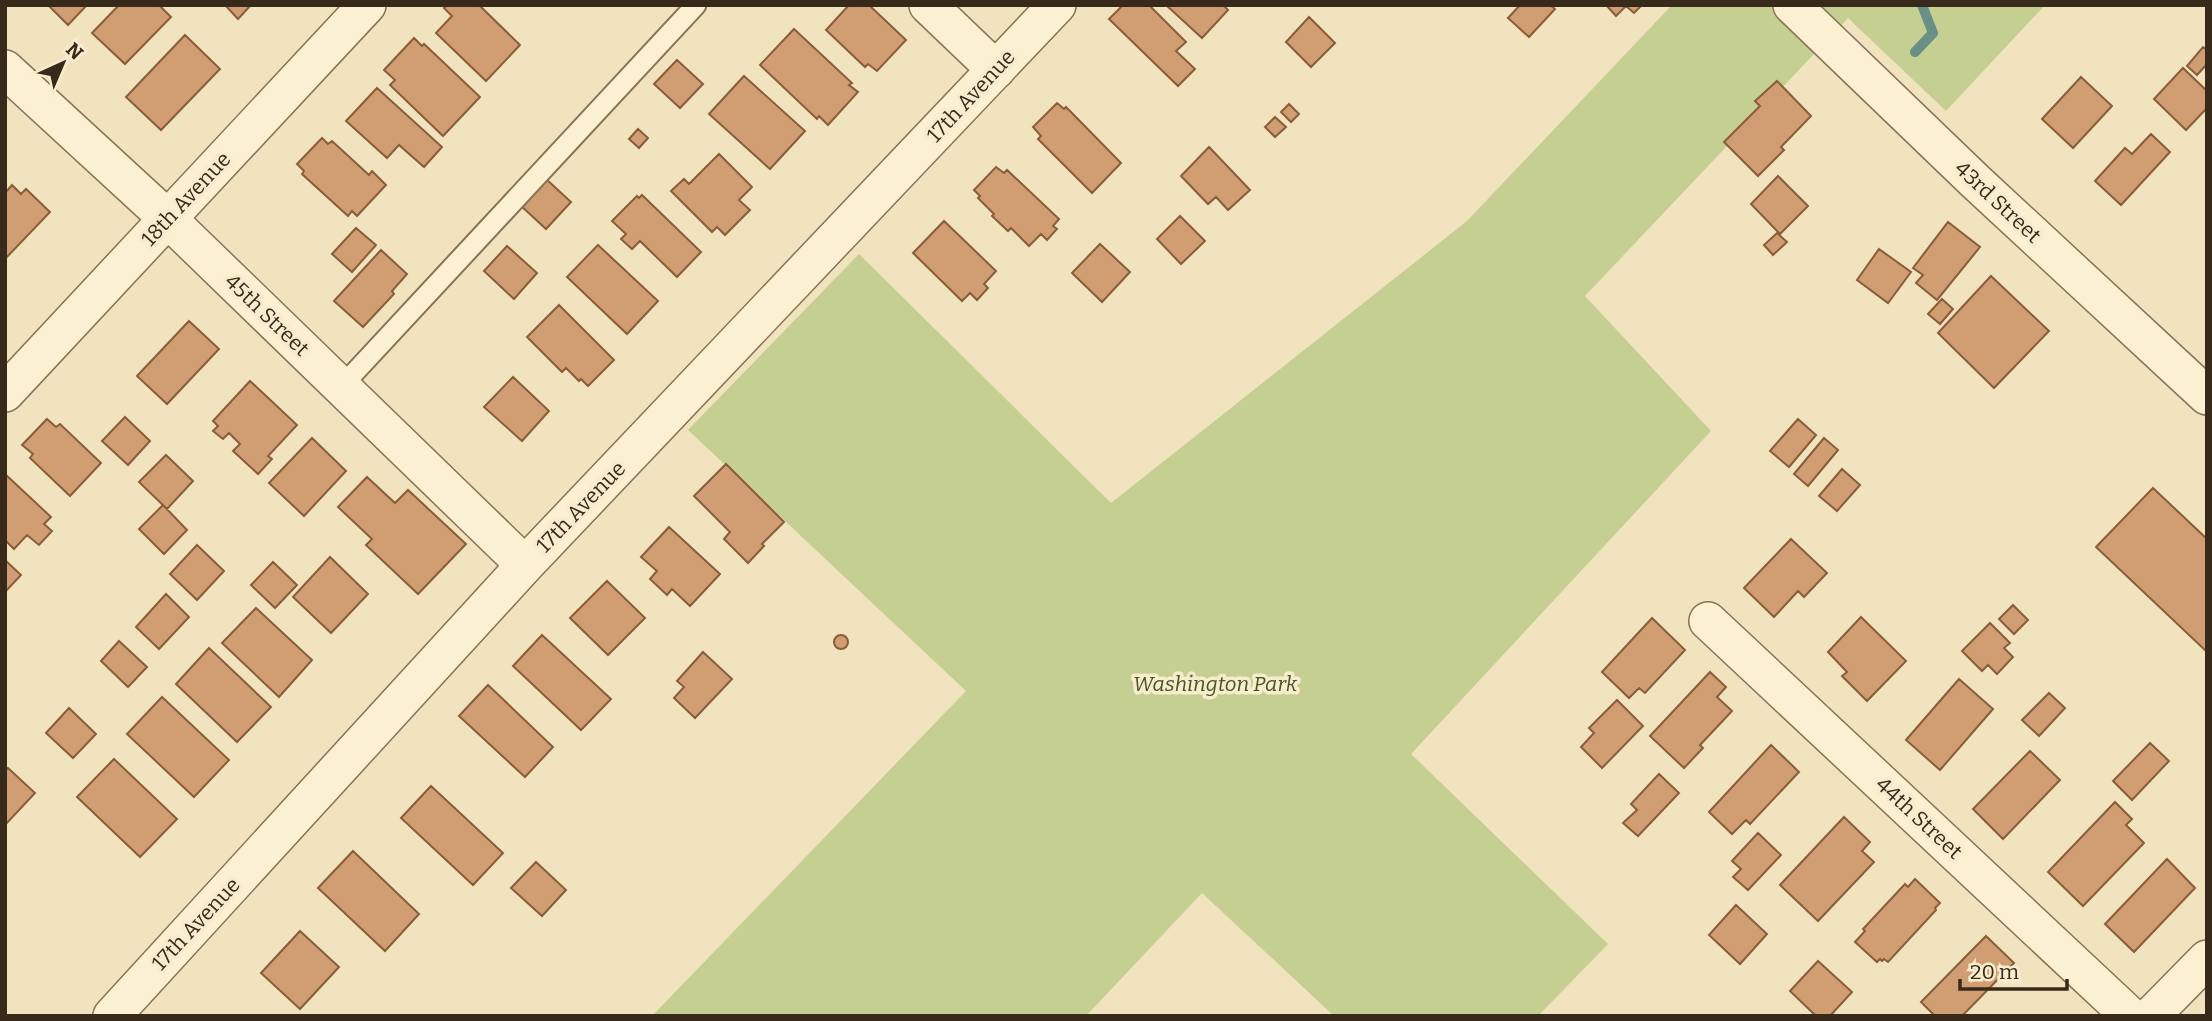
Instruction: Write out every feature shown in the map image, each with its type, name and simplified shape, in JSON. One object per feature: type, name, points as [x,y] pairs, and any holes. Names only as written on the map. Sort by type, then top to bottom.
[{"type":"street","name":"18th Avenue","points":[[5,393],[367,5]]},
{"type":"street","points":[[928,5],[996,70]]},
{"type":"street","name":"17th Avenue","points":[[112,1016],[525,565],[1056,5]]},
{"type":"street","name":"43rd Street","points":[[1792,5],[1975,181],[2207,396]]},
{"type":"street","name":"45th Street","points":[[5,69],[168,219],[525,565]]},
{"type":"street","name":"44th Street","points":[[1707,621],[2130,1016]]},
{"type":"street","points":[[2151,1016],[2207,960]]},
{"type":"lane","points":[[341,387],[696,5]]},
{"type":"green space","name":"Washington Park","points":[[1672,5],[2045,5],[1946,111],[1848,18],[1585,296],[1711,431],[1411,754],[1608,944],[1538,1016],[1334,1016],[1202,893],[1086,1016],[652,1016],[966,691],[688,430],[859,254],[1111,503],[1467,221]]},
{"type":"building","points":[[48,5],[87,5],[68,25]]},
{"type":"building","points":[[119,5],[159,5],[171,17],[125,64],[92,33]]},
{"type":"building","points":[[225,5],[251,5],[238,19]]},
{"type":"building","points":[[447,5],[479,5],[520,45],[486,81],[436,33],[452,16],[444,8]]},
{"type":"building","points":[[849,5],[869,5],[906,40],[877,71],[868,64],[865,67],[826,30]]},
{"type":"building","points":[[1123,5],[1149,5],[1186,42],[1176,51],[1195,69],[1178,86],[1109,19]]},
{"type":"building","points":[[1166,5],[1223,5],[1228,10],[1202,38]]},
{"type":"building","points":[[1520,5],[1550,5],[1555,9],[1529,37],[1508,18]]},
{"type":"building","points":[[1606,5],[1642,5],[1634,13],[1626,6],[1616,16]]},
{"type":"building","points":[[1309,17],[1335,43],[1311,67],[1286,42]]},
{"type":"building","points":[[794,29],[852,83],[849,85],[858,92],[828,125],[819,116],[817,119],[760,65]]},
{"type":"building","points":[[185,35],[220,69],[161,130],[126,97]]},
{"type":"building","points":[[414,38],[422,46],[424,44],[480,97],[443,136],[390,85],[395,80],[384,70]]},
{"type":"building","points":[[2203,47],[2207,50],[2207,64],[2197,75],[2187,66]]},
{"type":"building","points":[[677,60],[703,84],[680,108],[654,84]]},
{"type":"building","points":[[2183,68],[2207,91],[2207,108],[2186,130],[2154,99]]},
{"type":"building","points":[[744,76],[805,131],[770,169],[709,114]]},
{"type":"building","points":[[2081,77],[2112,106],[2073,148],[2042,119]]},
{"type":"building","points":[[1777,81],[1811,116],[1781,147],[1784,150],[1758,176],[1724,142],[1760,106],[1755,101]]},
{"type":"building","points":[[377,88],[442,147],[424,167],[399,145],[387,158],[346,121]]},
{"type":"building","points":[[1057,103],[1064,109],[1066,107],[1121,163],[1092,193],[1038,139],[1041,136],[1033,127]]},
{"type":"building","points":[[1289,104],[1299,114],[1291,122],[1281,112]]},
{"type":"building","points":[[1275,117],[1286,127],[1275,137],[1265,127]]},
{"type":"building","points":[[638,129],[648,138],[639,148],[629,139]]},
{"type":"building","points":[[2151,134],[2170,152],[2121,205],[2095,181],[2125,148],[2132,154]]},
{"type":"building","points":[[322,138],[328,144],[332,141],[369,175],[372,171],[386,185],[357,216],[352,211],[348,216],[302,174],[304,171],[297,164]]},
{"type":"building","points":[[1209,147],[1250,190],[1228,210],[1216,197],[1208,204],[1181,176]]},
{"type":"building","points":[[719,154],[752,187],[739,200],[750,210],[725,235],[717,227],[712,232],[671,191],[684,179],[689,184]]},
{"type":"building","points":[[996,167],[1004,173],[1007,170],[1059,219],[1053,226],[1057,229],[1047,240],[1041,234],[1029,246],[1011,228],[1008,231],[992,216],[994,214],[978,198],[980,196],[974,190]]},
{"type":"building","points":[[1778,176],[1808,206],[1780,234],[1751,204]]},
{"type":"building","points":[[545,178],[571,202],[546,229],[520,205]]},
{"type":"building","points":[[12,185],[21,194],[26,189],[50,212],[5,259],[5,193]]},
{"type":"building","points":[[642,195],[701,252],[677,277],[640,241],[632,249],[621,239],[626,234],[612,221],[637,196],[639,198]]},
{"type":"building","points":[[1180,216],[1205,241],[1181,264],[1157,239]]},
{"type":"building","points":[[944,221],[996,271],[984,284],[988,288],[977,300],[970,293],[962,301],[913,253]]},
{"type":"building","points":[[1948,222],[1980,247],[1937,300],[1916,283],[1923,275],[1913,268]]},
{"type":"building","points":[[356,228],[376,245],[352,272],[332,254]]},
{"type":"building","points":[[1777,233],[1787,242],[1773,255],[1764,245]]},
{"type":"building","points":[[1100,244],[1130,272],[1102,302],[1072,273]]},
{"type":"building","points":[[598,245],[658,301],[627,334],[567,277]]},
{"type":"building","points":[[507,246],[537,273],[514,299],[484,271]]},
{"type":"building","points":[[1879,249],[1911,272],[1888,303],[1857,280]]},
{"type":"building","points":[[381,250],[407,274],[392,291],[394,294],[363,327],[334,301]]},
{"type":"building","points":[[1991,276],[2049,331],[1994,388],[1938,333]]},
{"type":"building","points":[[1942,299],[1953,309],[1940,324],[1928,314]]},
{"type":"building","points":[[559,305],[614,360],[588,386],[566,368],[562,372],[527,337]]},
{"type":"building","points":[[189,321],[219,349],[167,404],[137,376]]},
{"type":"building","points":[[513,377],[549,411],[522,441],[484,407]]},
{"type":"building","points":[[250,381],[297,425],[268,456],[272,459],[258,474],[233,451],[240,444],[229,433],[223,439],[213,431],[218,426],[213,421]]},
{"type":"building","points":[[125,417],[150,441],[128,465],[102,441]]},
{"type":"building","points":[[47,419],[56,427],[60,424],[101,463],[70,496],[30,458],[33,454],[22,445]]},
{"type":"building","points":[[1798,419],[1816,435],[1789,467],[1770,451]]},
{"type":"building","points":[[312,438],[346,471],[304,516],[269,483]]},
{"type":"building","points":[[1824,438],[1838,450],[1808,486],[1794,474]]},
{"type":"building","points":[[166,455],[193,481],[167,509],[139,482]]},
{"type":"building","points":[[726,464],[784,522],[748,563],[724,539],[730,532],[694,496]]},
{"type":"building","points":[[1842,469],[1860,485],[1837,511],[1819,496]]},
{"type":"building","points":[[5,474],[51,517],[44,524],[52,531],[39,545],[27,535],[14,549],[5,540]]},
{"type":"building","points":[[367,477],[395,503],[408,490],[466,544],[418,594],[366,545],[372,539],[338,507]]},
{"type":"building","points":[[2153,488],[2207,539],[2207,652],[2096,547]]},
{"type":"building","points":[[163,505],[187,530],[164,554],[139,529]]},
{"type":"building","points":[[669,527],[720,574],[690,606],[672,589],[667,595],[650,579],[657,571],[641,557]]},
{"type":"building","points":[[1791,539],[1827,573],[1804,597],[1798,591],[1774,617],[1744,588]]},
{"type":"building","points":[[197,545],[224,571],[197,600],[170,574]]},
{"type":"building","points":[[330,557],[368,594],[331,633],[293,597]]},
{"type":"building","points":[[5,560],[21,575],[5,592]]},
{"type":"building","points":[[273,562],[297,585],[275,608],[251,585]]},
{"type":"building","points":[[607,581],[645,618],[608,655],[570,618]]},
{"type":"building","points":[[166,594],[189,617],[159,649],[136,627]]},
{"type":"building","points":[[2013,605],[2028,620],[2014,634],[1999,619]]},
{"type":"building","points":[[256,608],[312,660],[279,697],[222,643]]},
{"type":"building","points":[[1861,617],[1906,661],[1867,701],[1842,676],[1847,672],[1828,652]]},
{"type":"building","points":[[1652,618],[1685,650],[1645,693],[1639,688],[1629,698],[1602,672]]},
{"type":"building","points":[[1990,623],[2010,643],[2004,648],[2013,657],[1997,674],[1988,665],[1982,671],[1962,651]]},
{"type":"building","points":[[542,635],[611,699],[581,730],[513,666]]},
{"type":"building","points":[[838,635],[844,635],[848,642],[844,649],[838,649],[834,645],[834,639]]},
{"type":"building","points":[[119,641],[147,667],[128,687],[101,661]]},
{"type":"building","points":[[209,648],[271,707],[237,742],[176,684]]},
{"type":"building","points":[[703,652],[732,679],[695,718],[674,698],[684,687],[677,681]]},
{"type":"building","points":[[1710,672],[1726,687],[1717,697],[1732,711],[1700,745],[1703,748],[1684,768],[1650,736]]},
{"type":"building","points":[[1959,679],[1993,709],[1940,770],[1906,740]]},
{"type":"building","points":[[488,685],[553,747],[525,777],[459,716]]},
{"type":"building","points":[[2049,693],[2065,708],[2039,736],[2022,720]]},
{"type":"building","points":[[162,697],[229,760],[194,797],[127,734]]},
{"type":"building","points":[[1617,700],[1643,726],[1602,768],[1581,747],[1594,733],[1589,728]]},
{"type":"building","points":[[69,708],[96,734],[73,758],[46,733]]},
{"type":"building","points":[[2150,743],[2169,761],[2132,800],[2113,781]]},
{"type":"building","points":[[1771,745],[1799,772],[1750,824],[1746,820],[1732,834],[1709,812]]},
{"type":"building","points":[[2030,751],[2060,780],[2003,839],[1973,809]]},
{"type":"building","points":[[114,759],[177,819],[140,857],[77,797]]},
{"type":"building","points":[[8,768],[35,793],[5,825],[5,771]]},
{"type":"building","points":[[1659,774],[1679,793],[1638,836],[1623,823],[1637,810],[1631,804]]},
{"type":"building","points":[[431,786],[503,853],[473,885],[401,818]]},
{"type":"building","points":[[2115,802],[2132,819],[2126,825],[2144,843],[2083,906],[2048,872]]},
{"type":"building","points":[[1844,817],[1870,842],[1862,851],[1874,862],[1818,921],[1780,885]]},
{"type":"building","points":[[1758,833],[1781,855],[1748,890],[1733,877],[1741,869],[1732,861]]},
{"type":"building","points":[[353,851],[419,914],[385,951],[318,888]]},
{"type":"building","points":[[2167,859],[2195,888],[2134,952],[2105,924]]},
{"type":"building","points":[[536,862],[566,890],[542,916],[511,888]]},
{"type":"building","points":[[1915,879],[1940,903],[1888,962],[1880,959],[1877,962],[1855,942],[1865,931],[1863,929],[1905,884],[1908,887]]},
{"type":"building","points":[[1736,905],[1767,934],[1740,964],[1709,935]]},
{"type":"building","points":[[300,931],[339,967],[300,1009],[261,973]]},
{"type":"building","points":[[1986,936],[2014,963],[1962,1016],[1935,1016],[1921,1002]]},
{"type":"building","points":[[1818,961],[1852,992],[1830,1016],[1816,1016],[1790,991]]},
{"type":"waterway","points":[[1915,52],[1933,33],[1922,5]]}]
